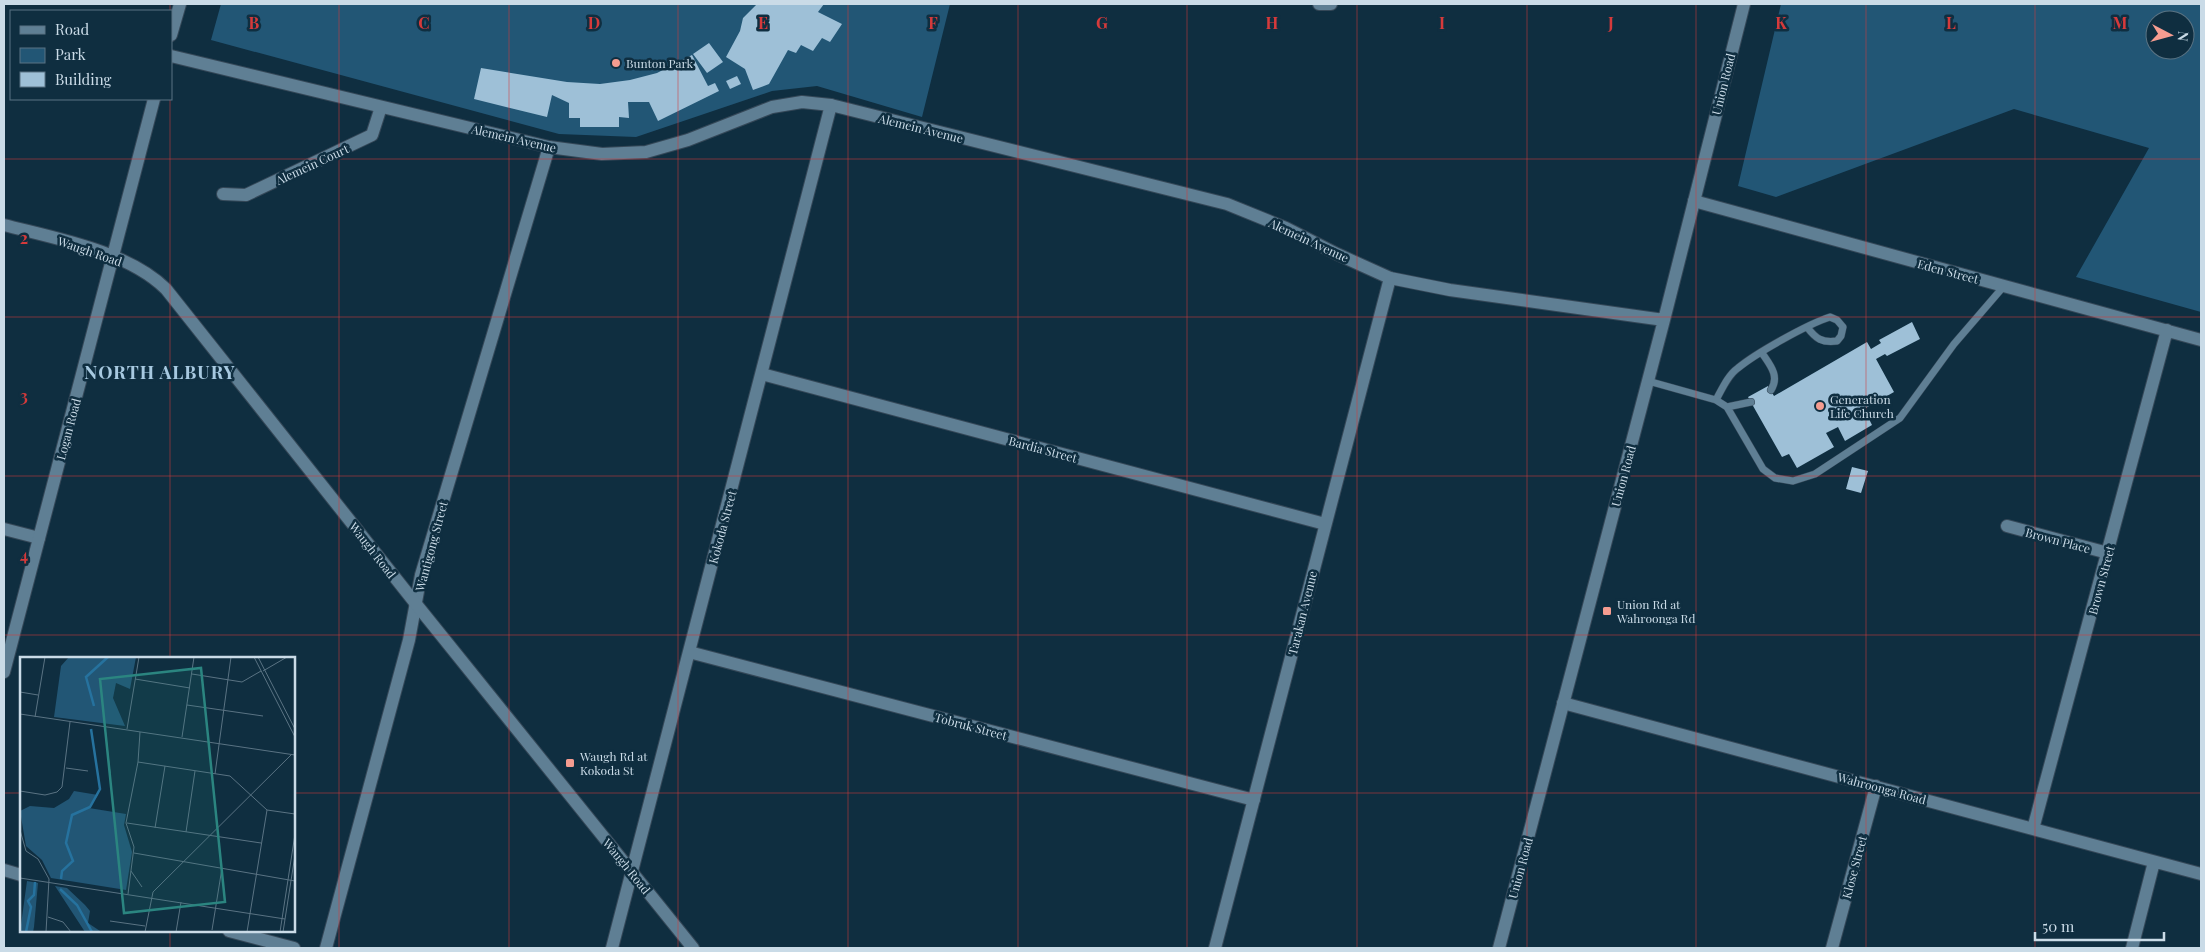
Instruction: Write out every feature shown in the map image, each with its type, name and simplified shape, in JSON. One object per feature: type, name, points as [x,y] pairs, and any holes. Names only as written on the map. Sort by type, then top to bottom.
[{"type":"street","points":[[172,32],[180,4]]},
{"type":"street","points":[[1319,4],[1331,4]]},
{"type":"street","name":"Union Road","points":[[1499,948],[1664,320],[1744,4]]},
{"type":"street","name":"Alemein Avenue","points":[[172,56],[549,147],[602,154],[646,152],[688,140],[772,107],[802,102],[831,105],[1227,204],[1286,228],[1390,278],[1450,290],[1664,320]]},
{"type":"street","name":"Logan Road","points":[[4,672],[154,100]]},
{"type":"street","name":"Kokoda Street","points":[[612,948],[831,105]]},
{"type":"street","name":"Alemein Court","points":[[223,194],[246,195],[372,135],[381,107]]},
{"type":"street","name":"Wantigong Street","points":[[326,948],[406,649],[421,575],[549,147]]},
{"type":"street","name":"Eden Street","points":[[1694,201],[2201,340]]},
{"type":"street","name":"Waugh Road","points":[[4,225],[82,245],[144,270],[166,289],[692,948]]},
{"type":"street","name":"Tarakan Avenue","points":[[1215,948],[1390,278]]},
{"type":"street","name":"Brown Street","points":[[2033,829],[2167,330]]},
{"type":"street","name":"Bardia Street","points":[[762,374],[1325,524]]},
{"type":"street","name":"Brown Place","points":[[2008,526],[2108,553]]},
{"type":"street","points":[[4,529],[39,538]]},
{"type":"street","name":"Tobruk Street","points":[[688,652],[1254,800]]},
{"type":"street","name":"Wahroonga Road","points":[[1563,702],[2201,874]]},
{"type":"street","name":"Klose Street","points":[[1832,948],[1876,786]]},
{"type":"street","points":[[2132,948],[2154,862]]},
{"type":"street","points":[[4,870],[20,875]]},
{"type":"street","points":[[233,932],[294,948]]},
{"type":"lane","points":[[1648,381],[1716,400],[1727,407],[1763,469],[1775,478],[1792,481],[1815,474],[1900,418],[1954,344],[2004,286]]},
{"type":"lane","points":[[1716,400],[1737,368],[1807,327],[1830,317],[1837,320],[1843,327],[1841,336],[1837,341],[1826,343],[1818,340],[1807,327]]},
{"type":"lane","points":[[1762,353],[1774,370],[1775,378],[1771,390]]},
{"type":"lane","points":[[1727,407],[1751,402]]},
{"type":"green space","name":"Bunton Park","points":[[221,4],[950,4],[922,117],[817,86],[772,91],[636,137],[559,134],[211,40]]},
{"type":"green space","points":[[1781,4],[2201,4],[2201,312],[2076,277],[2149,148],[2014,109],[1776,197],[1738,186]]},
{"type":"building","points":[[757,4],[824,4],[818,12],[842,24],[830,42],[822,38],[813,51],[801,45],[796,53],[788,50],[769,84],[753,90],[745,69],[726,57],[740,31],[743,18]]},
{"type":"building","points":[[709,43],[723,62],[707,73],[693,54]]},
{"type":"building","points":[[692,55],[708,86],[715,83],[719,91],[658,121],[649,102],[628,102],[629,118],[619,117],[619,127],[580,127],[580,118],[569,118],[569,103],[552,95],[547,117],[474,99],[481,68],[567,82],[600,84],[630,80],[657,73]]},
{"type":"building","points":[[737,76],[741,84],[730,89],[726,81]]},
{"type":"building","name":"Generation Life Church","points":[[1912,322],[1920,339],[1887,356],[1885,354],[1876,359],[1894,392],[1864,409],[1872,425],[1845,441],[1838,427],[1826,433],[1834,447],[1797,468],[1789,454],[1782,457],[1748,397],[1768,386],[1774,396],[1867,342],[1871,349],[1881,343],[1879,340]]},
{"type":"building","points":[[1852,467],[1868,471],[1861,493],[1846,489]]},
{"type":"place","name":"Bunton Park","points":[[616,63]]},
{"type":"place","name":"Generation Life Church","points":[[1820,406]]},
{"type":"place","name":"Union Rd at Wahroonga Rd","points":[[1607,611]]},
{"type":"place","name":"Waugh Rd at Kokoda St","points":[[570,763]]},
{"type":"district","name":"NORTH ALBURY","points":[[160,372]]}]
